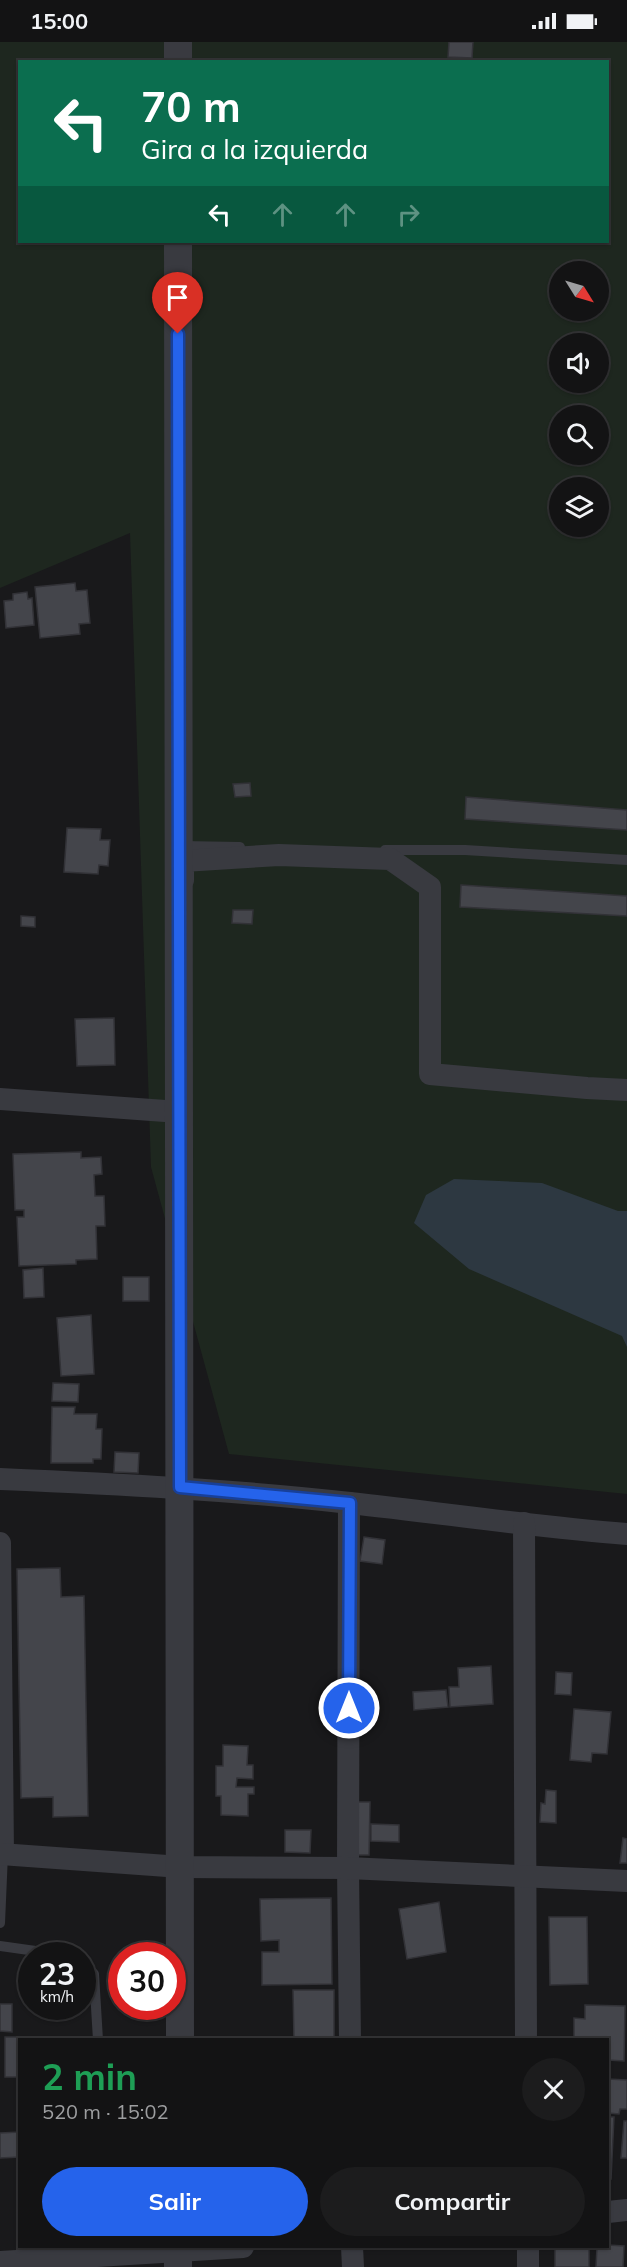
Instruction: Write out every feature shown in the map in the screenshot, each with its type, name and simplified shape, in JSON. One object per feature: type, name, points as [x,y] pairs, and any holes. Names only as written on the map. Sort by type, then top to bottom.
[{"type":"street","points":[[178,42],[178,60]]},
{"type":"street","points":[[178,243],[180,2038]]},
{"type":"street","points":[[179,1206],[185,987],[183,861],[279,855],[390,859],[430,887],[430,1074],[627,1090]]},
{"type":"street","points":[[0,1099],[179,1112]]},
{"type":"street","points":[[0,1479],[180,1487],[350,1503],[627,1534]]},
{"type":"street","points":[[350,1503],[348,1868],[350,2038]]},
{"type":"street","points":[[524,1523],[526,2038]]},
{"type":"street","points":[[0,1543],[2,1854],[181,1868],[348,1868],[627,1881]]},
{"type":"street","points":[[609,2212],[627,2210]]},
{"type":"street","points":[[0,2262],[178,2255],[235,2248]]},
{"type":"street","points":[[352,2248],[353,2267]]},
{"type":"street","points":[[528,2248],[528,2267]]},
{"type":"lane","points":[[178,846],[405,851],[465,850],[627,860]]},
{"type":"lane","points":[[0,1923],[2,1854]]},
{"type":"lane","points":[[0,1946],[18,1949]]},
{"type":"lane","points":[[96,2007],[98,2038]]},
{"type":"shaded area","points":[[0,42],[627,42],[627,1494],[229,1454],[151,1167],[130,533],[0,588]]},
{"type":"shaded area","points":[[454,1179],[542,1183],[618,1211],[627,1211],[627,1347],[622,1336],[469,1269],[414,1223],[426,1195]]},
{"type":"building","points":[[449,42],[473,42],[472,58],[448,57]]},
{"type":"building","points":[[75,583],[76,591],[87,590],[90,623],[79,624],[80,634],[40,638],[35,587]]},
{"type":"building","points":[[27,592],[28,599],[32,598],[34,625],[6,628],[4,601],[13,600],[13,594]]},
{"type":"building","points":[[250,783],[251,796],[235,797],[233,784]]},
{"type":"building","points":[[466,797],[627,810],[627,830],[465,819]]},
{"type":"building","points":[[67,828],[101,829],[100,840],[110,840],[108,866],[99,865],[98,874],[64,872]]},
{"type":"building","points":[[461,885],[627,896],[627,916],[460,907]]},
{"type":"building","points":[[233,910],[253,910],[252,924],[232,923]]},
{"type":"building","points":[[21,916],[35,917],[35,927],[21,926]]},
{"type":"building","points":[[114,1018],[115,1065],[77,1066],[75,1019]]},
{"type":"building","points":[[81,1152],[81,1158],[101,1157],[102,1174],[94,1175],[95,1196],[104,1196],[105,1226],[96,1226],[97,1259],[76,1260],[76,1264],[19,1266],[17,1217],[24,1217],[24,1210],[15,1210],[13,1154]]},
{"type":"building","points":[[43,1268],[44,1297],[24,1298],[23,1270]]},
{"type":"building","points":[[123,1277],[149,1277],[149,1301],[123,1301]]},
{"type":"building","points":[[91,1315],[94,1374],[61,1376],[57,1318]]},
{"type":"building","points":[[53,1383],[79,1384],[78,1402],[52,1401]]},
{"type":"building","points":[[52,1407],[75,1407],[74,1414],[97,1414],[96,1429],[102,1429],[101,1459],[93,1459],[93,1463],[51,1463]]},
{"type":"building","points":[[115,1452],[139,1453],[138,1473],[114,1472]]},
{"type":"building","points":[[364,1537],[385,1540],[382,1564],[360,1561]]},
{"type":"building","points":[[60,1568],[61,1597],[84,1596],[88,1816],[53,1817],[53,1797],[21,1798],[17,1569]]},
{"type":"building","points":[[491,1666],[493,1704],[450,1707],[449,1687],[459,1687],[458,1668]]},
{"type":"building","points":[[556,1672],[572,1673],[571,1695],[555,1694]]},
{"type":"building","points":[[446,1690],[448,1707],[414,1710],[413,1692]]},
{"type":"building","points":[[574,1709],[611,1712],[607,1754],[592,1753],[591,1762],[570,1760]]},
{"type":"building","points":[[223,1745],[248,1746],[247,1765],[253,1765],[253,1779],[237,1778],[236,1787],[254,1787],[254,1794],[248,1794],[248,1816],[221,1815],[221,1796],[216,1796],[216,1766],[223,1766]]},
{"type":"building","points":[[546,1790],[556,1791],[556,1823],[540,1822],[541,1803],[545,1804]]},
{"type":"building","points":[[350,1802],[370,1802],[369,1855],[350,1855]]},
{"type":"building","points":[[371,1824],[399,1825],[399,1842],[371,1841]]},
{"type":"building","points":[[285,1830],[311,1830],[310,1853],[285,1852]]},
{"type":"building","points":[[623,1838],[627,1839],[627,1863],[620,1863]]},
{"type":"building","points":[[331,1898],[332,1984],[262,1985],[262,1952],[279,1952],[279,1940],[261,1941],[260,1899]]},
{"type":"building","points":[[439,1902],[446,1952],[407,1959],[399,1909]]},
{"type":"building","points":[[549,1917],[587,1917],[588,1984],[550,1985]]},
{"type":"building","points":[[293,1990],[334,1990],[334,2038],[294,2038]]},
{"type":"building","points":[[0,2004],[12,2004],[12,2032],[0,2031]]},
{"type":"building","points":[[585,2005],[625,2006],[624,2061],[609,2060],[609,2038],[574,2038],[574,2018],[585,2019]]},
{"type":"building","points":[[5,2037],[35,2037],[18,2038],[18,2077],[5,2077]]},
{"type":"building","points":[[609,2079],[627,2080],[627,2109],[620,2109],[619,2114],[609,2113]]},
{"type":"building","points":[[18,2083],[18,2130],[17,2130]]},
{"type":"building","points":[[609,2117],[614,2117],[611,2179],[609,2179]]},
{"type":"building","points":[[624,2121],[627,2121],[627,2158],[621,2158]]},
{"type":"building","points":[[18,2132],[18,2157],[0,2158],[0,2133]]},
{"type":"building","points":[[609,2245],[624,2246],[623,2267],[596,2267],[597,2248],[609,2248]]},
{"type":"building","points":[[555,2248],[589,2248],[589,2267],[555,2267]]},
{"type":"route","points":[[178,334],[180,1487],[350,1503],[349,1708]]}]
